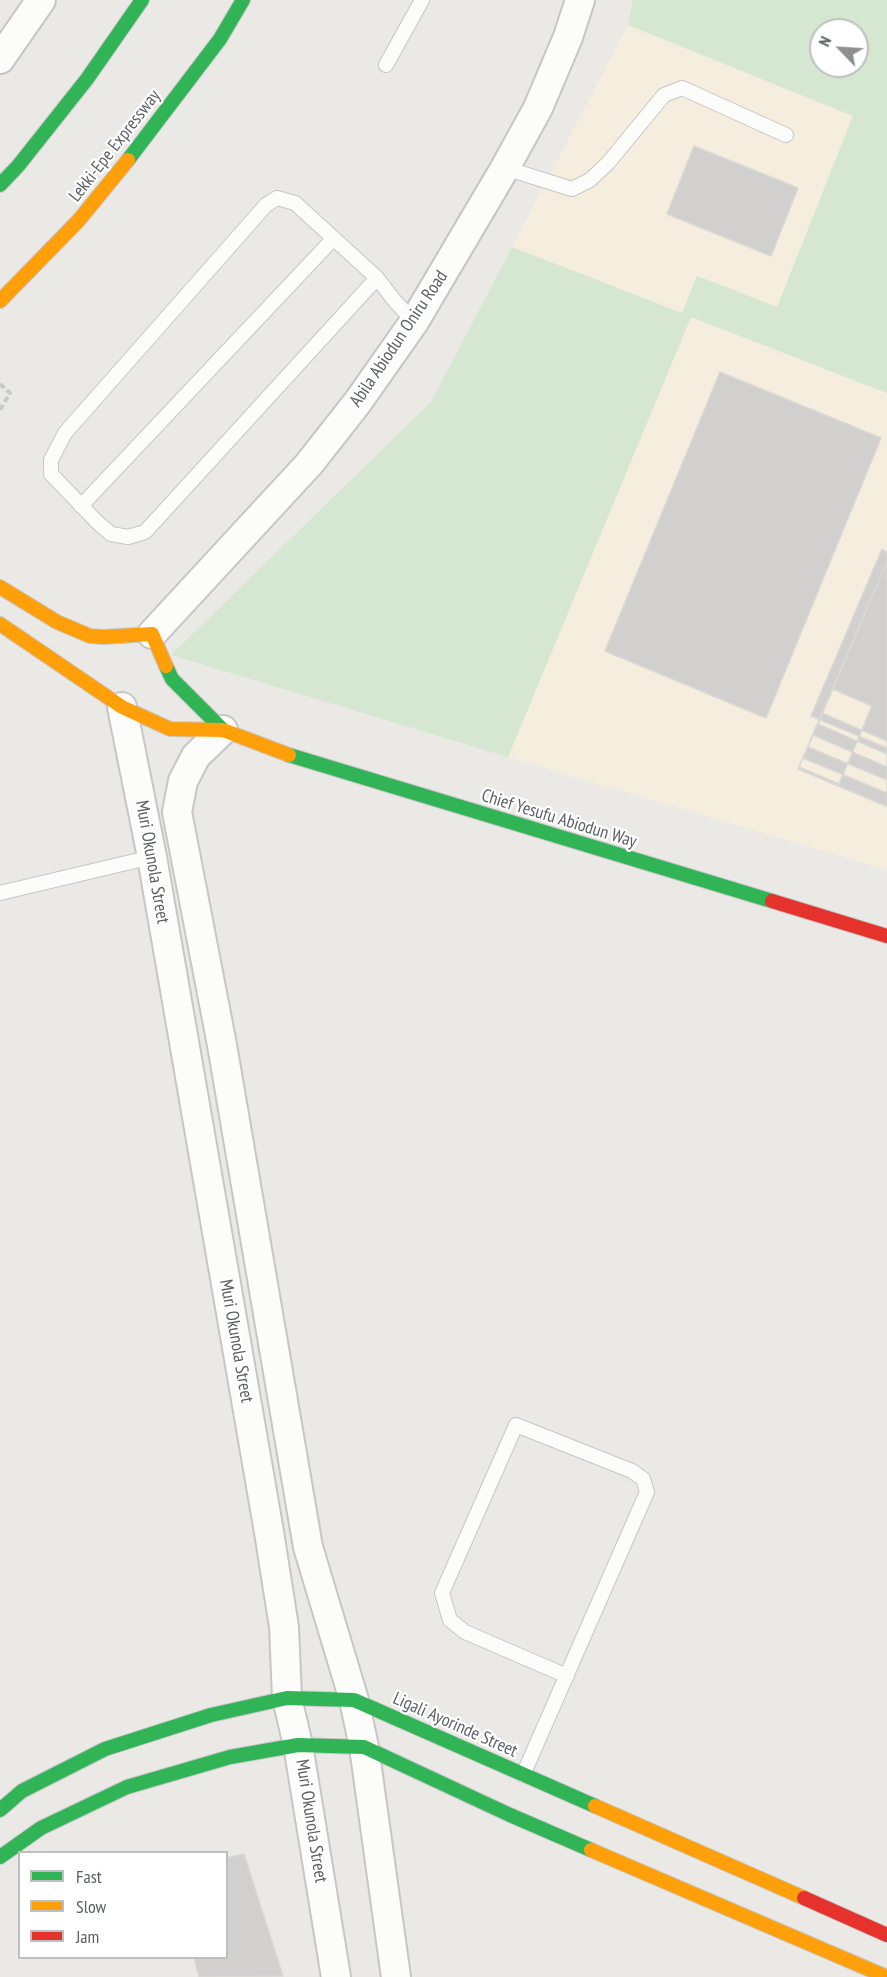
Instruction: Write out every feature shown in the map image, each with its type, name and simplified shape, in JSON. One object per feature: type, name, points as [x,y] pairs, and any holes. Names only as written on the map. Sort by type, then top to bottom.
[{"type":"main road","points":[[0,185],[18,166],[87,79],[142,0]]},
{"type":"main road","name":"Lekki-Epe Expressway","points":[[0,301],[79,220],[145,140],[220,39],[243,0]]},
{"type":"main road","points":[[0,587],[57,622],[90,636],[103,638],[152,634]]},
{"type":"main road","name":"Chief Yesufu Abiodun Way","points":[[0,624],[122,707],[170,729],[223,730],[295,758],[887,936]]},
{"type":"main road","name":"Chief Yesufu Abiodun Way","points":[[152,634],[172,679],[223,730]]},
{"type":"main road","name":"Ligali Ayorinde Street","points":[[0,1810],[22,1791],[105,1749],[211,1715],[287,1698],[354,1700],[887,1935]]},
{"type":"main road","points":[[0,1857],[41,1828],[127,1787],[230,1757],[298,1745],[364,1747],[510,1815],[887,1977]]},
{"type":"street","points":[[0,59],[41,0]]},
{"type":"street","name":"Abila Abiodun Oniru Road","points":[[152,634],[309,464],[357,403],[414,322],[538,108],[568,37],[580,0]]},
{"type":"street","name":"Muri Okunola Street","points":[[122,707],[152,857],[273,1556],[284,1627],[287,1698],[298,1745],[336,1977]]},
{"type":"street","name":"Muri Okunola Street","points":[[223,730],[196,756],[183,781],[177,812],[224,1057],[309,1547],[354,1700],[364,1747],[396,1977]]},
{"type":"lane","points":[[386,65],[422,0]]},
{"type":"lane","points":[[505,168],[572,189],[590,180],[602,169],[664,95],[682,88],[786,135]]},
{"type":"lane","points":[[377,278],[145,532],[128,537],[111,534],[51,474],[51,460],[65,433],[266,205],[277,198],[295,202],[377,278],[414,322]]},
{"type":"lane","points":[[81,506],[334,238]]},
{"type":"lane","points":[[0,893],[152,857]]},
{"type":"lane","points":[[524,1775],[647,1492],[643,1479],[632,1470],[516,1425],[442,1593],[450,1620],[465,1632],[567,1676]]},
{"type":"path","points":[[0,384],[10,393],[0,411]]},
{"type":"shaded area","points":[[628,25],[853,116],[777,307],[697,276],[682,313],[512,247]]},
{"type":"shaded area","points":[[691,317],[887,393],[887,870],[508,757]]},
{"type":"green space","points":[[633,0],[887,0],[887,393],[691,317],[508,757],[171,655],[431,402],[512,247],[682,313],[697,276],[777,307],[853,116],[628,25]]},
{"type":"building","points":[[694,146],[798,188],[771,256],[667,214]]},
{"type":"building","points":[[720,372],[881,438],[766,718],[605,651]]},
{"type":"building","points":[[882,549],[887,552],[887,748],[811,716]]},
{"type":"building","points":[[887,561],[887,806],[798,769],[799,767],[839,784],[872,706],[833,689]]},
{"type":"building","points":[[887,561],[887,806],[798,769]]},
{"type":"building","points":[[887,561],[887,804],[886,806],[798,769]]},
{"type":"building","points":[[887,561],[887,793],[803,758]]},
{"type":"building","points":[[887,561],[887,780],[808,747]]},
{"type":"building","points":[[887,561],[887,767],[813,735]]},
{"type":"building","points":[[887,561],[887,754],[818,724]]},
{"type":"building","points":[[887,561],[887,741],[822,713]]},
{"type":"building","points":[[244,1854],[283,1976],[199,1977],[194,1959],[228,1959],[228,1858]]},
{"type":"traffic: fast","points":[[0,185],[18,166],[87,79],[142,0]]},
{"type":"traffic: fast","points":[[128,160],[220,39],[243,0]]},
{"type":"traffic: fast","points":[[166,666],[172,679],[223,730]]},
{"type":"traffic: fast","points":[[289,755],[772,901]]},
{"type":"traffic: fast","points":[[0,1810],[22,1791],[105,1749],[211,1715],[287,1698],[354,1700],[595,1806]]},
{"type":"traffic: fast","points":[[0,1857],[41,1828],[127,1787],[230,1757],[298,1745],[364,1747],[591,1850]]},
{"type":"traffic: slow","points":[[0,301],[79,220],[128,160]]},
{"type":"traffic: slow","points":[[0,587],[57,622],[90,636],[152,634],[166,666]]},
{"type":"traffic: slow","points":[[0,624],[122,707],[170,729],[223,730],[289,755]]},
{"type":"traffic: slow","points":[[595,1806],[804,1898]]},
{"type":"traffic: slow","points":[[591,1850],[887,1977]]},
{"type":"traffic: jam","points":[[772,901],[887,936]]},
{"type":"traffic: jam","points":[[804,1898],[887,1935]]}]
